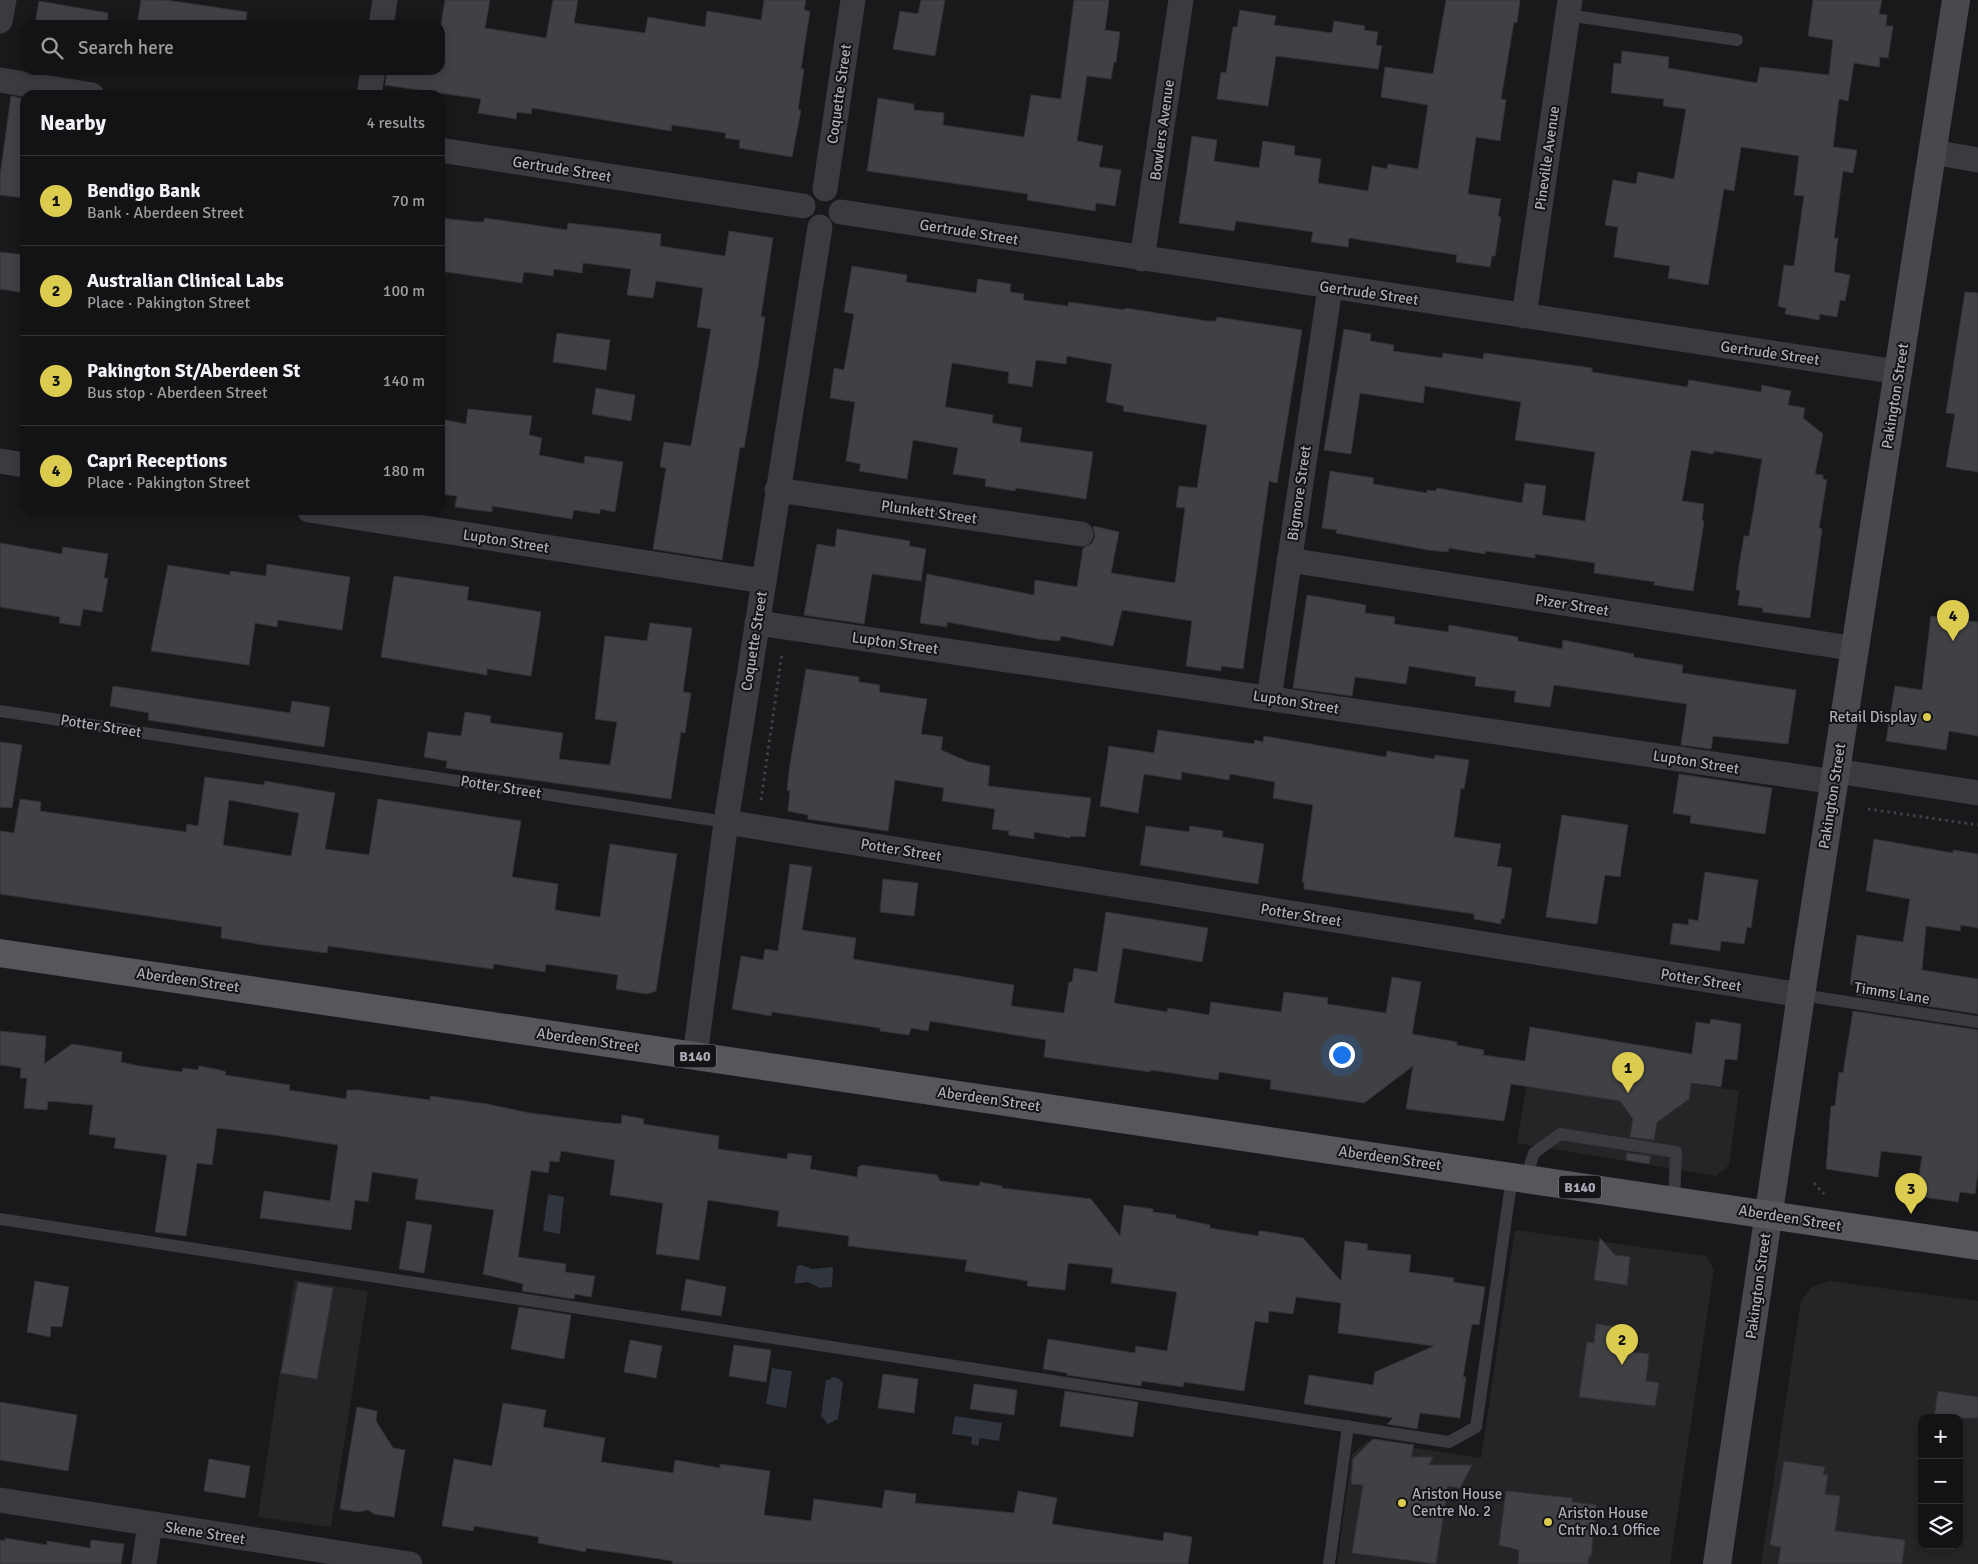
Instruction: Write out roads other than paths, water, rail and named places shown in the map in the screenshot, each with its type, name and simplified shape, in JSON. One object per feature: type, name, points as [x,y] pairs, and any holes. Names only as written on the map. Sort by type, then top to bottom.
[{"type":"main road","name":"Aberdeen Street","points":[[0,952],[1978,1246]]},
{"type":"street","points":[[0,21],[4,0]]},
{"type":"street","points":[[382,20],[385,0]]},
{"type":"street","name":"Coquette Street","points":[[825,189],[852,0]]},
{"type":"street","name":"Bowlers Avenue","points":[[1142,259],[1181,0]]},
{"type":"street","name":"Pakington Street","points":[[1717,1564],[1801,995],[1956,0]]},
{"type":"street","name":"Pineville Avenue","points":[[1524,316],[1569,8]]},
{"type":"street","points":[[370,90],[372,75]]},
{"type":"street","points":[[0,80],[61,90]]},
{"type":"street","name":"Gertrude Street","points":[[445,151],[803,206]]},
{"type":"street","points":[[1932,152],[1978,160]]},
{"type":"street","points":[[818,189],[825,189],[836,195],[840,200],[841,212],[831,225],[820,227],[805,218],[803,206],[808,195],[818,189]]},
{"type":"street","name":"Gertrude Street","points":[[841,212],[1330,288],[1898,372]]},
{"type":"street","name":"Coquette Street","points":[[695,1056],[726,822],[756,623],[820,227]]},
{"type":"street","name":"Bigmore Street","points":[[1269,698],[1330,288]]},
{"type":"street","points":[[0,461],[20,464]]},
{"type":"street","name":"Plunkett Street","points":[[778,490],[1081,534]]},
{"type":"street","name":"Lupton Street","points":[[341,515],[763,581]]},
{"type":"street","name":"Pizer Street","points":[[1289,560],[1856,650]]},
{"type":"street","name":"Lupton Street","points":[[756,623],[1269,698],[1835,777],[1978,793]]},
{"type":"street","name":"Potter Street","points":[[726,822],[1801,995]]},
{"type":"street","name":"Skene Street","points":[[0,1500],[410,1564]]},
{"type":"street","points":[[144,1564],[150,1524]]},
{"type":"lane","points":[[1569,8],[1736,40]]},
{"type":"lane","name":"Potter Street","points":[[0,711],[726,822]]},
{"type":"lane","name":"Timms Lane","points":[[1801,995],[1978,1022]]},
{"type":"lane","points":[[0,1219],[1449,1442],[1476,1427],[1519,1178],[1534,1153],[1560,1134],[1676,1152],[1674,1200]]},
{"type":"lane","points":[[1329,1564],[1348,1426]]},
{"type":"place","name":"Capri Receptions","points":[[1953,641]]},
{"type":"place","name":"Retail Display","points":[[1927,717]]},
{"type":"place","name":"Bendigo Bank","points":[[1628,1093]]},
{"type":"place","name":"Pakington St/Aberdeen St","points":[[1911,1214]]},
{"type":"place","name":"Australian Clinical Labs","points":[[1622,1365]]},
{"type":"place","name":"Ariston House Centre No. 2","points":[[1402,1503]]},
{"type":"place","name":"Ariston House Cntr No.1 Office","points":[[1548,1522]]}]
